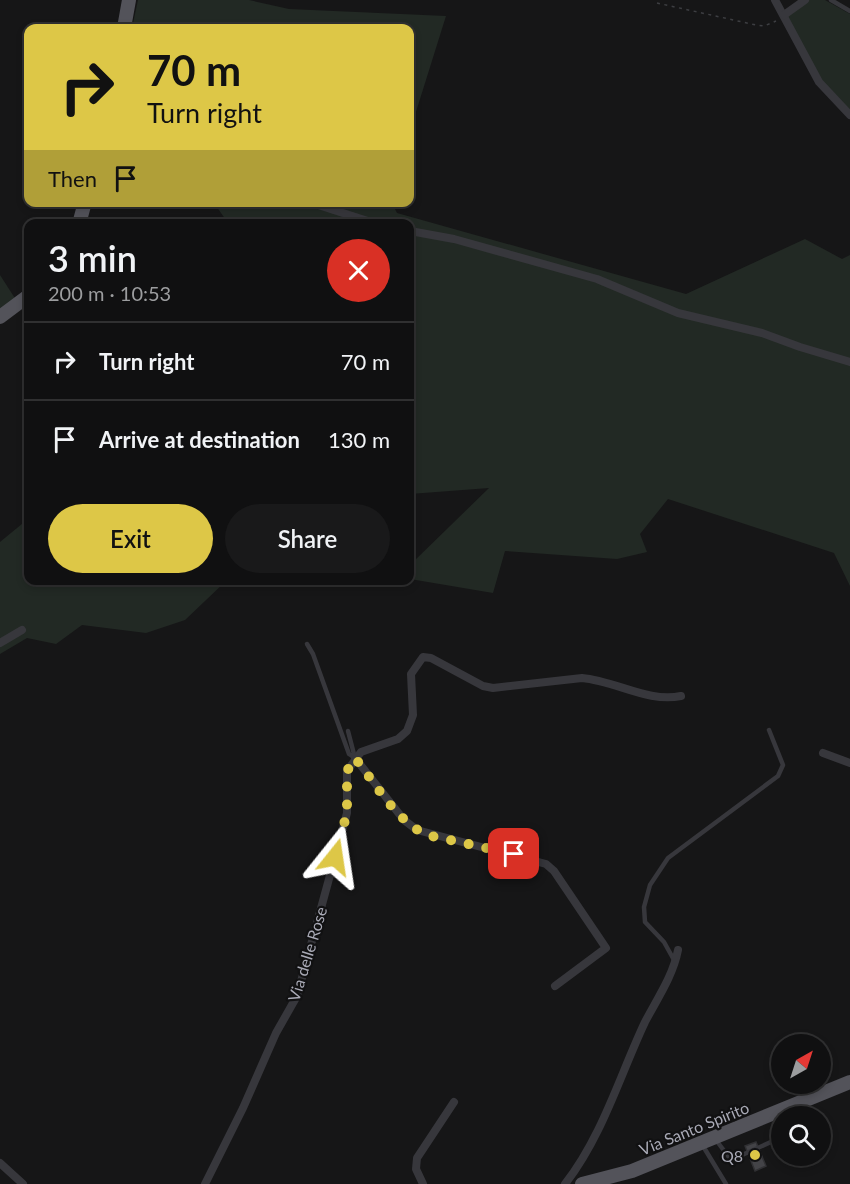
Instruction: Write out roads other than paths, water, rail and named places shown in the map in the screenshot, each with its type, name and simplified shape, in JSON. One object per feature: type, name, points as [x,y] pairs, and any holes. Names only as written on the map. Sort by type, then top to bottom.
[{"type":"main road","points":[[125,24],[129,0]]},
{"type":"main road","points":[[0,317],[24,299]]},
{"type":"main road","name":"Via Santo Spirito","points":[[800,1106],[850,1082]]},
{"type":"main road","name":"Via Santo Spirito","points":[[582,1184],[606,1181],[771,1118]]},
{"type":"street","points":[[775,0],[799,49],[819,82],[850,115]]},
{"type":"street","points":[[784,15],[805,0]]},
{"type":"street","points":[[324,207],[362,219]]},
{"type":"street","points":[[414,232],[454,239],[597,279],[678,313],[762,333],[850,362]]},
{"type":"street","points":[[0,643],[22,630]]},
{"type":"street","points":[[555,986],[606,948],[554,871],[536,859],[427,835],[417,830],[404,820],[355,758],[361,752],[398,739],[407,732],[413,715],[411,674],[423,657],[431,657],[483,686],[493,688],[582,678],[596,679],[661,698],[681,696]]},
{"type":"street","points":[[823,753],[850,763]]},
{"type":"street","name":"Via delle Rose","points":[[205,1184],[276,1033],[297,996],[347,813],[347,771],[355,758]]},
{"type":"street","points":[[565,1184],[581,1164],[645,1022],[676,962],[678,950]]},
{"type":"street","points":[[423,1184],[416,1169],[417,1158],[454,1101]]},
{"type":"street","points":[[0,1163],[23,1184]]},
{"type":"lane","points":[[831,0],[850,11]]},
{"type":"lane","points":[[307,644],[313,654],[349,754],[355,758]]},
{"type":"lane","points":[[676,962],[664,942],[645,922],[644,907],[650,885],[668,858],[778,776],[783,765],[770,730]]},
{"type":"lane","points":[[348,731],[355,758]]},
{"type":"lane","points":[[715,1138],[731,1160],[771,1142]]},
{"type":"lane","points":[[701,1143],[726,1184]]},
{"type":"place","name":"Q8","points":[[755,1155]]}]
